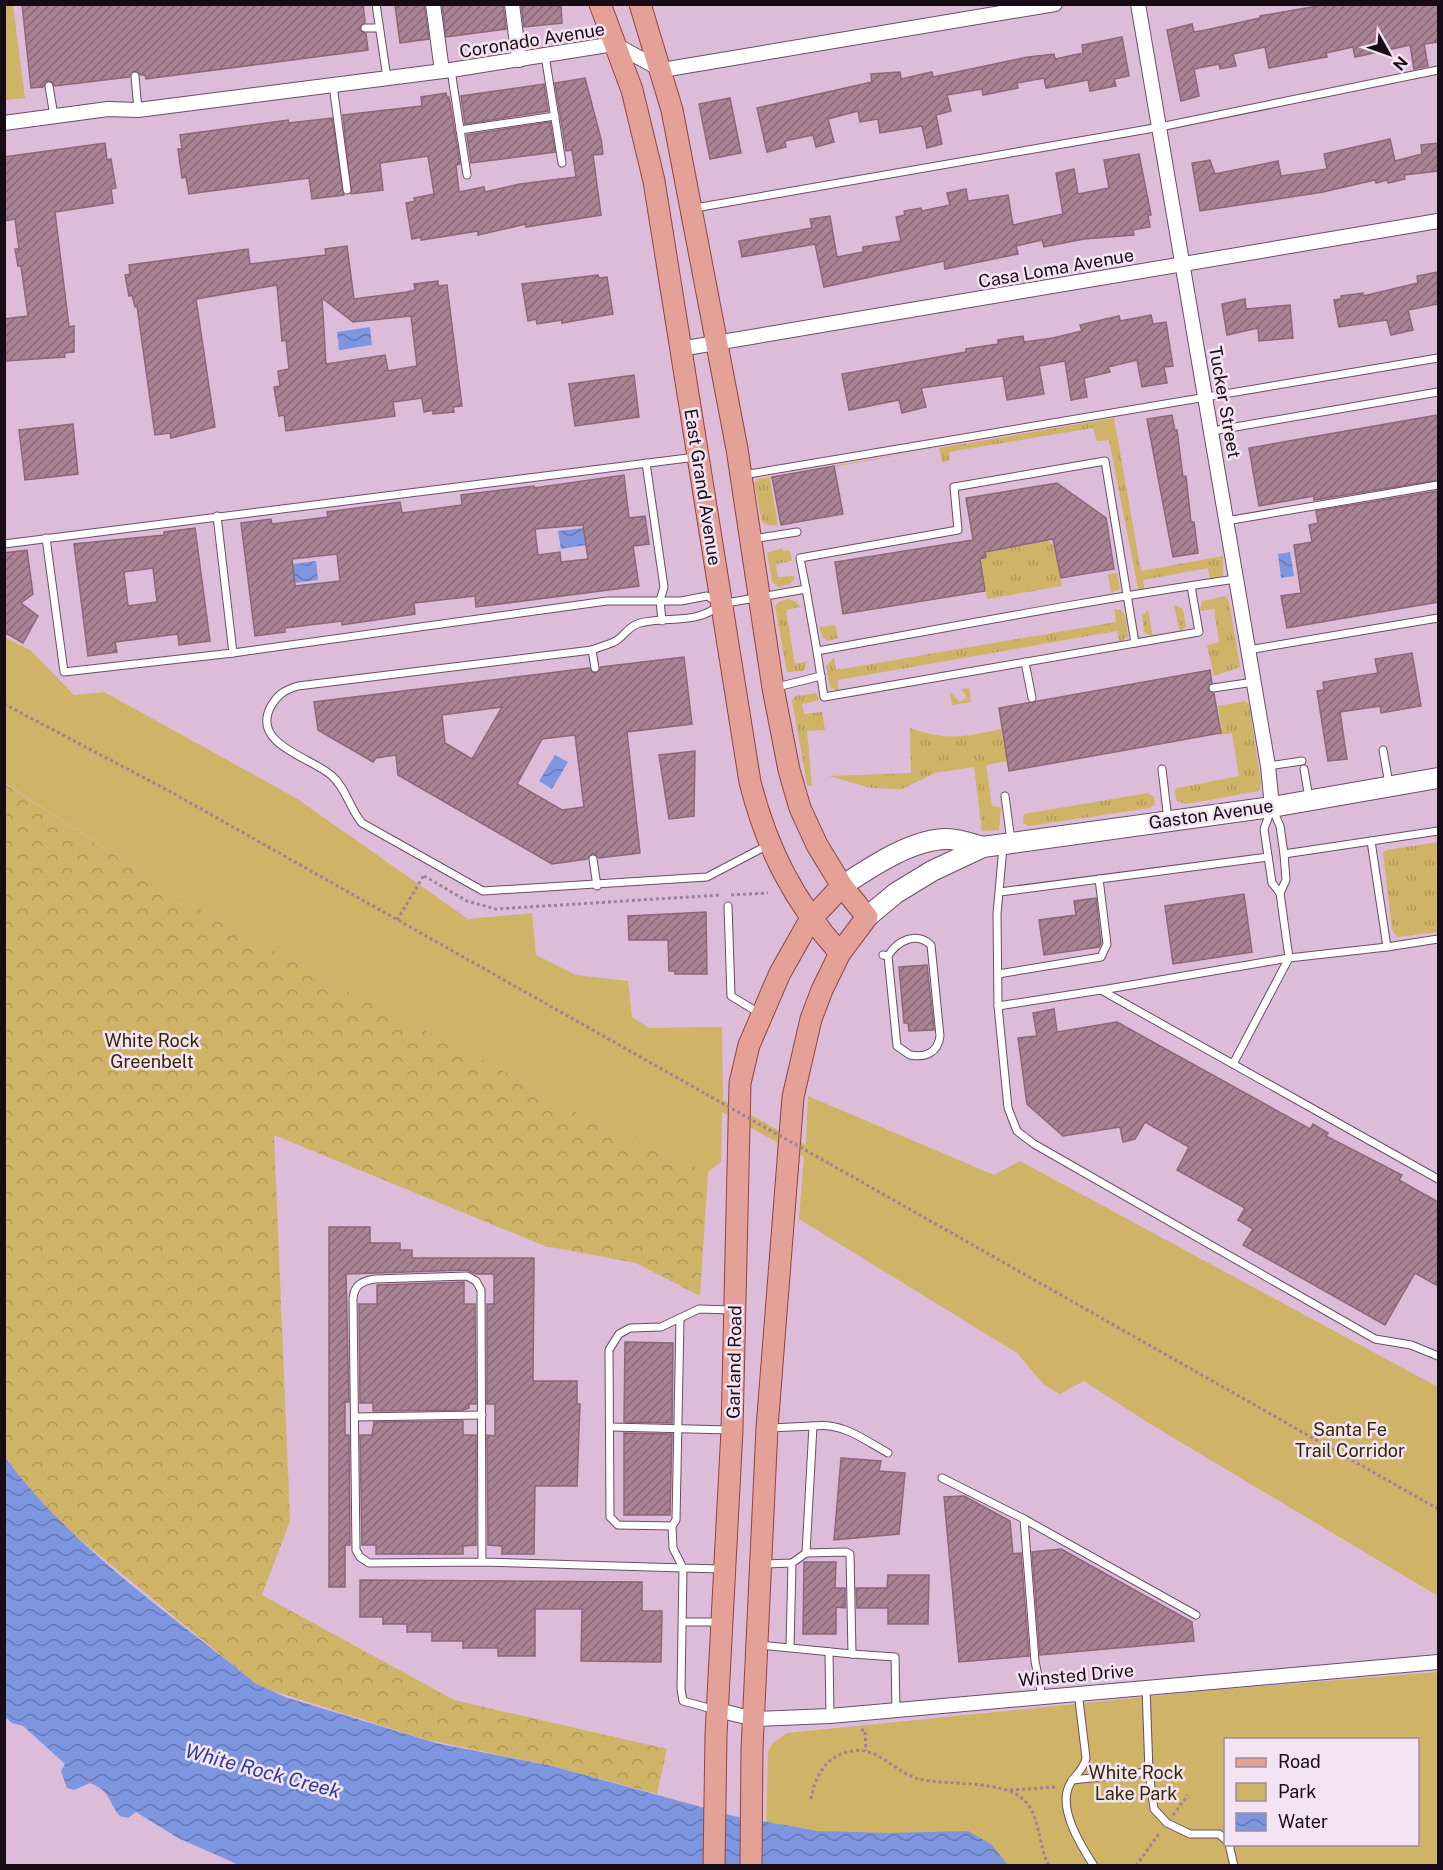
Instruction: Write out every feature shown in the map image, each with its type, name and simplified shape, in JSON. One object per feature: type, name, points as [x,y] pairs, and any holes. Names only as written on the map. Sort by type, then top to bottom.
[{"type":"main road","name":"East Grand Avenue","points":[[600,4],[632,90],[654,181],[750,782],[770,844],[790,887],[810,920],[840,953]]},
{"type":"main road","points":[[640,4],[662,70],[692,209],[742,475],[773,688],[800,808],[817,845],[843,886],[867,917]]},
{"type":"main road","name":"Garland Road","points":[[714,1866],[715,1772],[732,1430],[740,1083],[749,1045],[760,1014],[810,920],[843,886]]},
{"type":"main road","name":"Garland Road","points":[[751,1866],[754,1719],[767,1428],[793,1097],[811,1019],[840,953],[867,917]]},
{"type":"main road","points":[[732,1430],[767,1428]]},
{"type":"street","points":[[433,4],[447,71]]},
{"type":"street","points":[[512,4],[519,60]]},
{"type":"street","points":[[662,70],[1055,4]]},
{"type":"street","name":"Tucker Street","points":[[1138,4],[1254,681],[1268,766],[1272,807]]},
{"type":"street","name":"Coronado Avenue","points":[[4,123],[108,109],[138,110],[447,71],[615,44],[662,70]]},
{"type":"street","name":"Casa Loma Avenue","points":[[680,349],[717,345],[1438,221]]},
{"type":"street","name":"Gaston Avenue","points":[[867,917],[896,893],[932,871],[983,847],[1272,807],[1438,778]]},
{"type":"street","name":"Gaston Avenue","points":[[843,886],[876,864],[913,847],[947,839],[983,847]]},
{"type":"street","name":"Winsted Drive","points":[[718,1710],[754,1719],[830,1716],[1078,1692],[1438,1662]]},
{"type":"lane","points":[[376,4],[387,78]]},
{"type":"lane","points":[[366,28],[378,28]]},
{"type":"lane","points":[[545,55],[562,163]]},
{"type":"lane","points":[[692,209],[1160,127],[1438,70]]},
{"type":"lane","points":[[447,71],[467,175]]},
{"type":"lane","points":[[135,76],[138,110]]},
{"type":"lane","points":[[333,85],[347,190]]},
{"type":"lane","points":[[49,86],[54,116]]},
{"type":"lane","points":[[460,130],[555,116]]},
{"type":"lane","points":[[742,475],[1438,358]]},
{"type":"lane","points":[[1212,431],[1438,392]]},
{"type":"lane","points":[[4,544],[698,457]]},
{"type":"lane","points":[[1135,643],[1106,461],[954,487],[958,530],[800,558],[824,697],[1025,662],[1135,643],[1198,632],[1191,586]]},
{"type":"lane","points":[[646,464],[663,587],[660,600],[662,621]]},
{"type":"lane","points":[[1227,521],[1438,485]]},
{"type":"lane","points":[[217,516],[233,653]]},
{"type":"lane","points":[[750,540],[796,532]]},
{"type":"lane","points":[[46,538],[64,672],[233,653],[607,601],[681,601],[707,596],[721,604]]},
{"type":"lane","points":[[817,651],[1236,579]]},
{"type":"lane","points":[[770,844],[707,877],[597,886],[483,891],[431,864],[362,823],[352,811],[334,777],[273,739],[268,725],[268,712],[275,699],[284,690],[298,686],[592,650],[616,641],[627,629],[640,623],[700,617],[711,613],[721,604],[806,589]]},
{"type":"lane","points":[[1248,650],[1438,618]]},
{"type":"lane","points":[[592,650],[594,668]]},
{"type":"lane","points":[[1025,662],[1032,698]]},
{"type":"lane","points":[[773,688],[821,676]]},
{"type":"lane","points":[[1213,688],[1254,681]]},
{"type":"lane","points":[[1383,750],[1389,787]]},
{"type":"lane","points":[[1268,766],[1302,760]]},
{"type":"lane","points":[[1162,769],[1168,820]]},
{"type":"lane","points":[[1304,769],[1309,801]]},
{"type":"lane","points":[[1005,796],[1008,844],[997,915],[998,1006],[1008,1108],[1017,1131],[1045,1150],[1375,1339],[1411,1345],[1438,1356]]},
{"type":"lane","points":[[1272,807],[1280,826],[1284,854],[1286,880],[1280,893]]},
{"type":"lane","points":[[1233,1064],[1289,958],[1280,893],[1272,883],[1264,829],[1272,807]]},
{"type":"lane","points":[[1284,854],[1438,831]]},
{"type":"lane","points":[[1371,841],[1387,947]]},
{"type":"lane","points":[[1000,892],[1268,857]]},
{"type":"lane","points":[[592,859],[597,886]]},
{"type":"lane","points":[[998,974],[1101,957],[1107,944],[1099,879]]},
{"type":"lane","points":[[728,906],[731,996],[760,1014]]},
{"type":"lane","points":[[921,939],[931,945],[940,1036],[936,1048],[930,1053],[910,1055],[897,1046],[885,955],[906,940],[921,939]]},
{"type":"lane","points":[[998,1006],[1289,958],[1438,939]]},
{"type":"lane","points":[[1101,990],[1438,1179]]},
{"type":"lane","points":[[482,1562],[481,1290],[476,1281],[467,1276],[375,1279],[357,1286],[353,1299],[356,1550],[360,1557],[369,1563],[482,1562],[725,1570]]},
{"type":"lane","points":[[672,1526],[618,1525],[612,1522],[610,1517],[609,1350],[613,1341],[630,1328],[661,1327],[699,1309],[735,1310]]},
{"type":"lane","points":[[680,1319],[676,1520],[672,1526],[673,1548],[683,1568],[681,1689],[683,1701],[718,1710]]},
{"type":"lane","points":[[355,1417],[482,1415]]},
{"type":"lane","points":[[806,1553],[813,1426]]},
{"type":"lane","points":[[767,1428],[839,1426],[888,1453]]},
{"type":"lane","points":[[611,1427],[732,1430]]},
{"type":"lane","points":[[942,1478],[1024,1519],[1196,1615]]},
{"type":"lane","points":[[1024,1519],[1035,1660],[1042,1696]]},
{"type":"lane","points":[[762,1564],[792,1563],[806,1553],[846,1552],[850,1554],[852,1654]]},
{"type":"lane","points":[[790,1647],[792,1563]]},
{"type":"lane","points":[[683,1622],[723,1622]]},
{"type":"lane","points":[[758,1645],[895,1657],[896,1711]]},
{"type":"lane","points":[[829,1652],[830,1716]]},
{"type":"lane","points":[[1146,1687],[1149,1772],[1154,1809],[1167,1822],[1190,1834],[1219,1834],[1224,1838]]},
{"type":"lane","points":[[1078,1692],[1086,1758],[1085,1766],[1067,1789],[1066,1807],[1084,1851],[1094,1866]]},
{"type":"lane","points":[[1072,1780],[1149,1772]]},
{"type":"lane","points":[[1228,1846],[1234,1866]]},
{"type":"path","points":[[4,704],[171,792],[1438,1509]]},
{"type":"path","points":[[398,920],[431,864]]},
{"type":"path","points":[[424,876],[467,901],[496,909],[768,892]]},
{"type":"path","points":[[853,1730],[865,1730],[866,1751]]},
{"type":"path","points":[[811,1799],[814,1782],[821,1768],[834,1758],[852,1750],[866,1751],[878,1756],[901,1772],[919,1779],[1007,1790],[1057,1787],[1072,1780]]},
{"type":"path","points":[[1007,1790],[1026,1802],[1035,1816],[1049,1866]]},
{"type":"green space","points":[[4,5],[13,5],[25,98],[5,100]]},
{"type":"green space","points":[[1114,418],[1141,571],[1223,556],[1223,576],[1210,579],[1208,568],[1143,580],[1145,592],[1139,593],[1109,440],[1097,441],[1093,428],[949,452],[950,460],[942,462],[939,448]]},
{"type":"green space","points":[[925,450],[770,479],[778,526],[762,522],[754,483],[758,479]]},
{"type":"green space","points":[[1048,541],[1054,546],[1062,586],[987,599],[979,553]]},
{"type":"green space","points":[[782,548],[783,551],[790,550],[792,561],[776,564],[778,577],[793,576],[794,579],[790,584],[778,587],[772,581],[767,553]]},
{"type":"green space","points":[[1117,573],[1120,589],[1111,593],[1108,574]]},
{"type":"green space","points":[[1225,596],[1229,601],[1240,667],[1214,676],[1207,645],[1219,642],[1214,609],[1200,611],[1202,601]]},
{"type":"green space","points":[[789,599],[800,607],[786,610],[795,664],[808,661],[803,671],[787,672],[775,606],[780,601]]},
{"type":"green space","points":[[1174,605],[1183,609],[1186,626],[1180,632]]},
{"type":"green space","points":[[1114,609],[1121,610],[1125,615],[1128,636],[1120,643],[1117,631],[838,680],[839,692],[830,687],[826,666],[834,657],[836,670],[1116,622]]},
{"type":"green space","points":[[1148,610],[1153,637],[1144,632],[1142,616]]},
{"type":"green space","points":[[835,625],[838,638],[829,641],[823,638],[819,627]]},
{"type":"green space","name":"Santa Fe Trail Corridor","points":[[4,637],[30,650],[74,695],[104,692],[296,798],[468,919],[532,913],[536,955],[576,975],[628,981],[632,1017],[649,1028],[722,1027],[723,1100],[806,1145],[808,1096],[994,1175],[1020,1161],[1438,1387],[1438,1596],[1147,1422],[1084,1381],[1060,1394],[1044,1385],[1017,1353],[799,1219],[804,1157],[722,1112],[721,1162],[708,1172],[623,1138],[467,1051],[328,981],[183,899],[5,783]]},
{"type":"green space","points":[[969,688],[971,702],[952,705],[950,692],[960,702],[967,697],[961,689]]},
{"type":"green space","points":[[817,693],[819,700],[802,704],[804,714],[822,712],[825,730],[807,731],[812,786],[807,785],[792,700],[796,696]]},
{"type":"green space","points":[[1245,701],[1249,704],[1261,782],[1260,791],[1186,804],[1177,801],[1174,790],[1177,788],[1239,776],[1232,733],[1219,735],[1218,729],[1222,728],[1218,706]]},
{"type":"green space","points":[[910,728],[945,736],[976,734],[1001,729],[1007,761],[986,765],[992,806],[1001,807],[999,830],[982,831],[974,767],[935,773],[902,789],[871,788],[829,776],[911,773]]},
{"type":"green space","name":"White Rock Greenbelt","points":[[4,783],[183,899],[328,981],[467,1051],[623,1138],[708,1172],[700,1296],[636,1263],[545,1246],[274,1135],[290,1521],[262,1595],[454,1700],[667,1749],[657,1794],[552,1766],[424,1739],[270,1690],[255,1683],[59,1522],[32,1494],[5,1456]]},
{"type":"green space","points":[[1148,793],[1154,797],[1155,805],[1150,808],[1029,826],[1023,823],[1024,814]]},
{"type":"green space","points":[[1438,842],[1438,932],[1397,937],[1392,930],[1383,853],[1386,850]]},
{"type":"green space","name":"White Rock Lake Park","points":[[1438,1672],[1438,1865],[765,1866],[768,1752],[772,1744],[787,1733],[1214,1690]]},
{"type":"water","points":[[370,327],[372,345],[339,350],[337,332]]},
{"type":"water","points":[[584,528],[586,545],[561,549],[558,531]]},
{"type":"water","points":[[1290,552],[1294,576],[1281,578],[1278,554]]},
{"type":"water","points":[[316,561],[318,580],[294,583],[292,564]]},
{"type":"water","points":[[555,755],[568,762],[552,789],[539,781]]},
{"type":"water","name":"White Rock Creek","points":[[4,1456],[59,1520],[122,1577],[255,1683],[285,1697],[436,1743],[552,1766],[734,1816],[818,1831],[889,1833],[968,1831],[991,1844],[1008,1865],[239,1865],[178,1838],[136,1812],[128,1818],[120,1816],[106,1793],[97,1786],[90,1783],[74,1790],[67,1788],[61,1771],[65,1764],[23,1726],[12,1723],[5,1717]]},
{"type":"building","points":[[22,4],[363,4],[365,22],[359,29],[366,34],[368,50],[146,79],[145,75],[134,71],[129,77],[55,86],[49,80],[43,87],[31,88]]},
{"type":"building","points":[[424,4],[429,39],[400,43],[395,5]]},
{"type":"building","points":[[442,4],[503,4],[506,29],[446,37]]},
{"type":"building","points":[[521,4],[561,6],[562,23],[524,27]]},
{"type":"building","points":[[1329,4],[1438,4],[1438,42],[1424,44],[1428,66],[1414,69],[1410,45],[1355,57],[1353,47],[1326,53],[1327,57],[1269,68],[1265,47],[1233,54],[1236,66],[1220,69],[1219,64],[1194,69],[1199,96],[1181,101],[1167,30],[1192,24],[1194,32],[1260,18],[1260,16]]},
{"type":"building","points":[[1122,37],[1129,76],[1114,79],[1116,86],[1090,91],[1088,80],[1046,88],[1044,78],[1017,83],[1018,88],[983,95],[982,89],[947,95],[951,111],[936,115],[942,144],[927,148],[922,126],[880,133],[878,119],[860,122],[858,111],[828,119],[834,142],[816,147],[813,135],[785,141],[786,147],[767,152],[757,108],[872,82],[871,74],[900,72],[901,79],[932,72],[933,77],[1028,57],[1054,54],[1055,59],[1083,53],[1082,45]]},
{"type":"building","points":[[585,78],[603,154],[593,155],[601,215],[526,227],[526,224],[478,235],[478,231],[421,240],[421,237],[412,239],[406,203],[415,201],[414,198],[434,194],[428,156],[380,163],[383,190],[351,194],[343,115],[422,106],[421,97],[446,93],[447,98],[449,97],[460,164],[456,165],[459,192],[484,187],[485,192],[520,184],[576,177],[572,150],[566,151],[555,83]]},
{"type":"building","points":[[544,84],[548,111],[465,124],[461,96]]},
{"type":"building","points":[[730,98],[741,153],[710,159],[699,104]]},
{"type":"building","points":[[332,118],[344,195],[312,199],[309,178],[189,194],[186,177],[182,178],[178,149],[182,149],[180,135],[288,120],[289,123]]},
{"type":"building","points":[[550,122],[555,152],[471,163],[467,135]]},
{"type":"building","points":[[1390,139],[1395,161],[1422,154],[1421,145],[1438,143],[1438,171],[1404,175],[1405,179],[1388,183],[1387,180],[1376,183],[1375,180],[1323,192],[1200,211],[1192,163],[1210,160],[1215,174],[1278,161],[1281,176],[1327,169],[1324,154]]},
{"type":"building","points":[[105,143],[107,160],[111,159],[116,188],[111,189],[113,203],[55,212],[69,327],[74,326],[74,352],[64,353],[65,357],[6,361],[4,319],[28,316],[21,266],[18,266],[15,249],[19,249],[15,219],[4,221],[4,157]]},
{"type":"building","points":[[1139,154],[1151,215],[1148,215],[1150,227],[1133,230],[1134,235],[1084,239],[1044,247],[1042,240],[1016,246],[1018,254],[945,269],[944,261],[824,287],[815,244],[742,257],[739,241],[812,228],[810,219],[830,216],[837,257],[863,252],[863,247],[901,241],[896,217],[905,215],[904,211],[921,208],[922,211],[950,205],[947,193],[966,189],[968,201],[1008,195],[1013,225],[1063,214],[1056,173],[1074,169],[1078,194],[1109,188],[1104,160]]},
{"type":"building","points":[[347,246],[354,299],[415,290],[414,284],[438,281],[438,286],[447,285],[462,406],[453,407],[454,412],[433,414],[433,410],[424,412],[422,398],[393,402],[395,416],[286,431],[284,415],[279,416],[274,387],[280,386],[278,371],[289,369],[286,340],[282,341],[277,285],[196,299],[215,427],[171,438],[170,433],[155,435],[137,306],[135,307],[132,295],[129,296],[125,275],[130,274],[129,265],[248,249],[250,264],[326,255],[325,249]],"holes":[[[322,298],[353,322],[411,316],[417,366],[388,371],[385,355],[326,364]]]},
{"type":"building","points":[[1438,272],[1438,304],[1408,310],[1413,330],[1391,335],[1387,320],[1339,327],[1334,300],[1341,299],[1341,296],[1363,293],[1363,296],[1418,283],[1417,276]]},
{"type":"building","points":[[598,275],[599,278],[607,277],[613,314],[562,323],[562,320],[537,324],[536,319],[528,321],[522,284]]},
{"type":"building","points":[[1245,299],[1246,309],[1290,305],[1293,338],[1259,341],[1258,328],[1227,335],[1222,304]]},
{"type":"building","points":[[1151,315],[1153,324],[1166,322],[1173,366],[1164,367],[1167,383],[1142,387],[1137,360],[1108,367],[1110,372],[1084,378],[1087,397],[1071,400],[1065,361],[1039,366],[1044,394],[1007,400],[1003,376],[921,388],[926,407],[902,413],[899,400],[849,410],[842,374],[966,352],[966,349],[998,344],[998,340],[1023,336],[1024,342],[1053,338],[1082,331],[1080,325],[1119,316],[1120,321]]},
{"type":"building","points":[[634,375],[639,417],[575,426],[569,384]]},
{"type":"building","points":[[1172,415],[1175,431],[1177,430],[1183,477],[1186,476],[1191,522],[1194,522],[1198,553],[1173,557],[1147,419]]},
{"type":"building","points":[[1438,415],[1438,480],[1314,500],[1314,496],[1259,506],[1249,448]]},
{"type":"building","points":[[73,424],[78,474],[25,480],[19,430]]},
{"type":"building","points":[[834,466],[843,514],[781,525],[772,477]]},
{"type":"building","points":[[624,475],[629,518],[645,516],[649,544],[633,546],[639,586],[476,607],[475,596],[414,603],[415,614],[342,625],[342,621],[285,628],[285,632],[255,636],[241,523],[271,519],[272,524],[328,517],[327,512],[400,502],[402,513],[462,505],[461,495],[534,486],[534,488]],"holes":[[[583,525],[588,559],[561,562],[560,552],[538,555],[535,529]],[[337,554],[340,581],[295,586],[292,559]]]},
{"type":"building","points":[[1057,483],[1106,518],[1114,569],[1061,578],[1053,539],[985,552],[986,557],[980,559],[985,591],[843,614],[835,562],[973,540],[966,498]]},
{"type":"building","points":[[1438,491],[1438,602],[1287,628],[1281,596],[1301,593],[1294,545],[1312,542],[1309,525],[1318,523],[1316,511]]},
{"type":"building","points":[[195,528],[210,641],[179,645],[178,634],[115,642],[117,652],[88,656],[74,544],[164,535],[164,532]],"holes":[[[153,568],[157,602],[128,606],[124,572]]]},
{"type":"building","points":[[27,550],[33,594],[21,603],[38,616],[23,643],[4,632],[4,553]]},
{"type":"building","points":[[1412,653],[1421,706],[1381,713],[1380,706],[1340,712],[1347,759],[1328,761],[1317,691],[1324,690],[1323,682],[1378,673],[1375,659]]},
{"type":"building","points":[[684,657],[692,724],[627,732],[640,853],[599,858],[593,853],[587,859],[552,864],[398,775],[396,755],[376,758],[373,762],[318,730],[314,702],[589,668],[595,674],[601,667]],"holes":[[[502,707],[472,759],[445,743],[442,715]],[[575,735],[584,807],[562,810],[517,784],[542,739]]]},
{"type":"building","points":[[1210,670],[1212,683],[1208,689],[1214,694],[1221,733],[1009,771],[999,708]]},
{"type":"building","points":[[695,751],[694,816],[669,819],[659,755]]},
{"type":"building","points":[[1244,894],[1252,952],[1173,964],[1165,906]]},
{"type":"building","points":[[1096,898],[1101,943],[1099,947],[1044,955],[1039,920],[1076,915],[1074,901]]},
{"type":"building","points":[[706,912],[707,974],[675,974],[675,971],[669,971],[668,940],[629,940],[628,916]]},
{"type":"building","points":[[927,965],[934,1030],[909,1031],[908,1023],[904,1023],[899,967]]},
{"type":"building","points":[[1054,1009],[1057,1032],[1117,1022],[1310,1129],[1313,1124],[1328,1133],[1326,1136],[1402,1175],[1399,1180],[1438,1202],[1438,1286],[1415,1273],[1385,1325],[1243,1245],[1253,1229],[1238,1220],[1245,1208],[1177,1170],[1189,1147],[1145,1122],[1135,1139],[1123,1142],[1120,1127],[1063,1136],[1027,1104],[1018,1038],[1037,1036],[1033,1013]]},
{"type":"building","points":[[329,1227],[370,1227],[370,1243],[400,1243],[400,1250],[412,1250],[412,1258],[534,1258],[533,1381],[577,1381],[577,1404],[580,1404],[577,1486],[535,1486],[534,1554],[502,1554],[502,1546],[488,1545],[487,1435],[495,1436],[495,1404],[487,1404],[487,1304],[494,1304],[494,1274],[476,1274],[467,1270],[346,1274],[349,1402],[345,1402],[345,1435],[349,1435],[350,1545],[345,1545],[345,1587],[329,1587]]},
{"type":"building","points":[[464,1282],[464,1304],[475,1304],[476,1404],[469,1404],[469,1408],[463,1410],[373,1411],[373,1403],[360,1403],[359,1304],[377,1304],[377,1285]]},
{"type":"building","points":[[625,1342],[673,1343],[672,1423],[624,1422]]},
{"type":"building","points":[[463,1421],[463,1435],[476,1435],[476,1545],[463,1546],[463,1554],[376,1554],[376,1545],[362,1545],[360,1435],[372,1435],[374,1422]]},
{"type":"building","points":[[624,1433],[672,1434],[670,1515],[624,1515]]},
{"type":"building","points":[[841,1458],[881,1461],[879,1471],[905,1473],[899,1534],[834,1540]]},
{"type":"building","points":[[964,1496],[1010,1521],[1013,1554],[1021,1553],[1029,1656],[959,1662],[944,1497]]},
{"type":"building","points":[[1061,1549],[1192,1622],[1194,1641],[1040,1655],[1032,1552]]},
{"type":"building","points":[[804,1562],[836,1562],[835,1588],[845,1588],[845,1608],[836,1607],[836,1634],[803,1634]]},
{"type":"building","points":[[888,1575],[929,1575],[928,1624],[888,1624],[888,1608],[857,1608],[856,1588],[887,1588]]},
{"type":"building","points":[[360,1580],[642,1582],[642,1611],[662,1611],[661,1662],[581,1661],[582,1609],[535,1609],[535,1656],[498,1656],[498,1648],[463,1648],[463,1641],[432,1641],[432,1632],[407,1632],[407,1624],[383,1624],[383,1617],[360,1617]]}]
